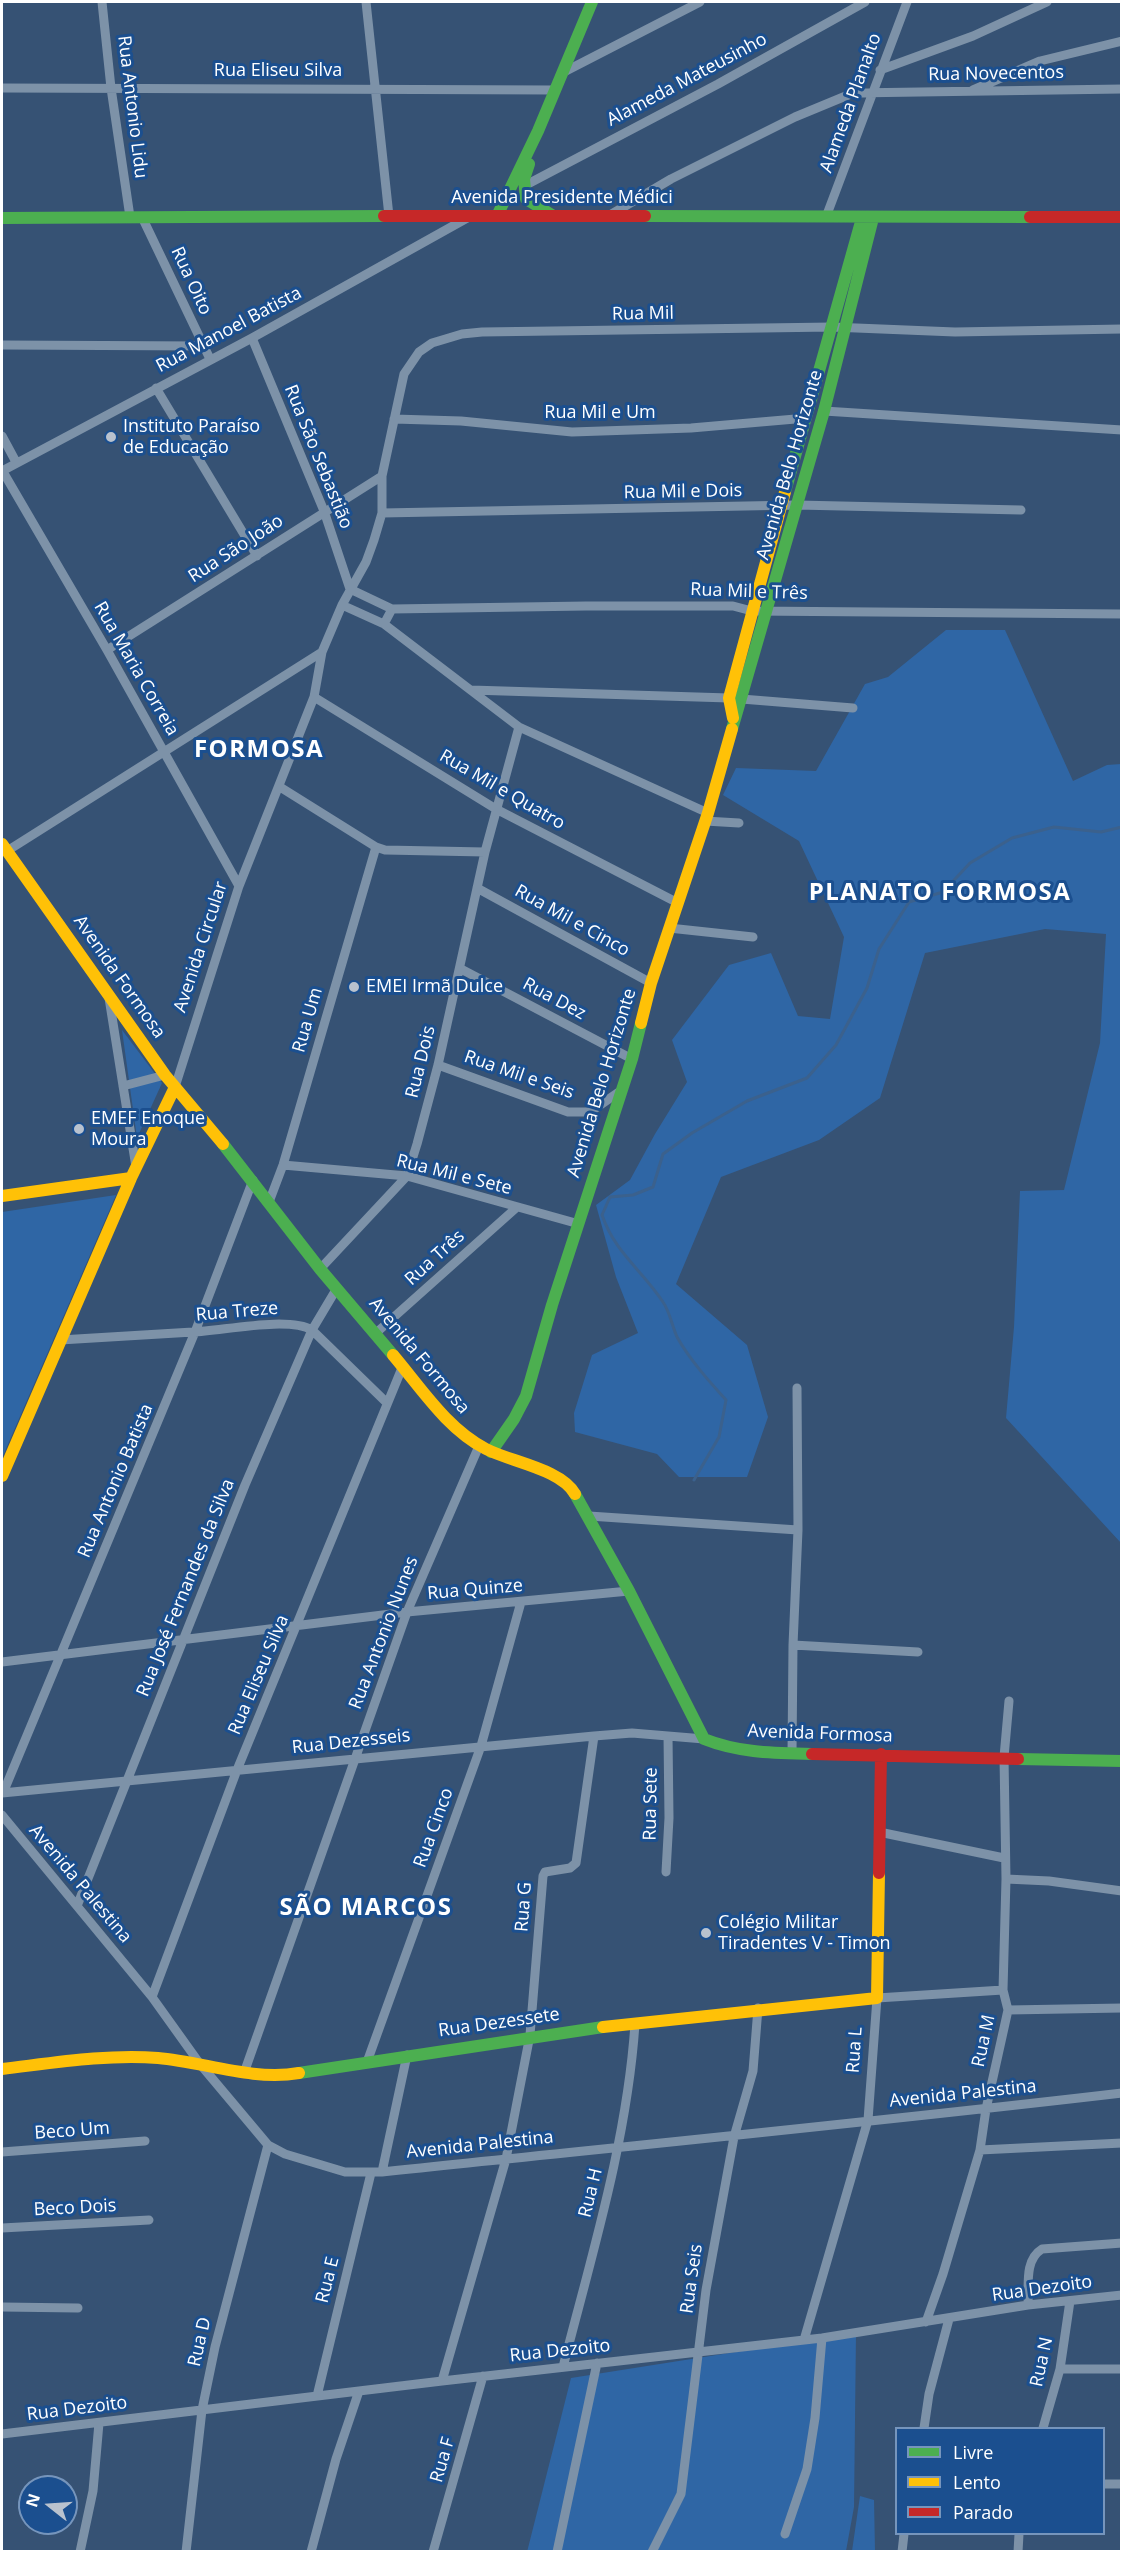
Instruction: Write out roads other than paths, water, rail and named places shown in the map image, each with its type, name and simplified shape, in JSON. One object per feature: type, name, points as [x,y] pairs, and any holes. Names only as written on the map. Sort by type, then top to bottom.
[{"type":"street","name":"Rua Antonio Lidu","points":[[102,2],[111,88],[136,217]]},
{"type":"street","points":[[366,2],[389,216]]},
{"type":"street","points":[[497,216],[538,131],[592,2]]},
{"type":"street","points":[[564,72],[700,2]]},
{"type":"street","name":"Alameda Mateusinho","points":[[524,186],[718,84],[866,2]]},
{"type":"street","name":"Alameda Planalto","points":[[826,217],[907,2]]},
{"type":"street","points":[[880,69],[973,36],[1047,2]]},
{"type":"street","points":[[971,91],[1010,72],[1040,61],[1122,41]]},
{"type":"street","name":"Rua Eliseu Silva","points":[[2,88],[555,90]]},
{"type":"street","name":"Rua Novecentos","points":[[608,216],[671,179],[795,117],[853,93],[1122,89]]},
{"type":"street","points":[[538,131],[524,186],[526,199],[552,215]]},
{"type":"street","name":"Avenida Presidente Médici","points":[[2,218],[552,215],[868,218],[1121,216]]},
{"type":"street","name":"Rua Manoel Batista","points":[[2,470],[252,338],[472,216]]},
{"type":"street","name":"Rua Oito","points":[[136,217],[210,359]]},
{"type":"street","name":"Avenida Belo Horizonte","points":[[491,1452],[514,1419],[526,1396],[552,1305],[619,1092],[632,1059],[651,983],[706,817],[733,718],[752,611],[832,327],[868,218]]},
{"type":"street","name":"Avenida Belo Horizonte","points":[[736,699],[768,611],[824,411],[846,328],[868,218]]},
{"type":"street","name":"Rua Mil","points":[[350,589],[366,562],[382,513],[382,476],[404,374],[409,363],[432,343],[462,334],[832,327],[955,332],[1122,329]]},
{"type":"street","name":"Rua São Sebastião","points":[[252,338],[324,511],[350,589]]},
{"type":"street","points":[[2,345],[203,346]]},
{"type":"street","points":[[156,388],[257,556]]},
{"type":"street","points":[[824,411],[1122,430]]},
{"type":"street","name":"Rua Mil e Um","points":[[394,419],[461,421],[572,432],[691,428],[807,418]]},
{"type":"street","points":[[2,436],[16,462]]},
{"type":"street","name":"Rua Maria Correia","points":[[2,470],[107,650],[239,886]]},
{"type":"street","name":"Rua São João","points":[[107,650],[382,476]]},
{"type":"street","name":"Rua Mil e Dois","points":[[382,513],[797,505],[1022,510]]},
{"type":"street","points":[[350,589],[392,609],[384,624]]},
{"type":"street","name":"Avenida Circular","points":[[2,1476],[134,1173],[175,1088],[239,886],[314,697],[322,652],[350,589]]},
{"type":"street","points":[[342,605],[384,624],[519,727],[706,817],[739,823]]},
{"type":"street","name":"Rua Mil e Três","points":[[392,609],[733,606],[752,611],[1122,614]]},
{"type":"street","points":[[4,847],[165,752],[322,652]]},
{"type":"street","points":[[471,690],[736,699],[853,708]]},
{"type":"street","name":"Rua Mil e Quatro","points":[[314,697],[496,809],[678,903]]},
{"type":"street","name":"Rua Dois","points":[[320,1269],[406,1176],[438,1065],[485,852],[519,727]]},
{"type":"street","points":[[280,787],[376,847],[385,850],[485,852]]},
{"type":"street","name":"Avenida Formosa","points":[[4,847],[175,1088],[253,1180],[320,1269],[446,1418],[479,1446],[563,1481],[576,1493],[704,1739],[725,1747],[792,1754],[881,1754],[1122,1761]]},
{"type":"street","name":"Rua Um","points":[[269,1202],[283,1165],[376,847]]},
{"type":"street","name":"Rua Mil e Cinco","points":[[477,888],[651,983]]},
{"type":"street","points":[[669,928],[753,937]]},
{"type":"street","name":"Rua Dez","points":[[461,969],[632,1059]]},
{"type":"street","points":[[2,1196],[134,1173],[109,997]]},
{"type":"street","name":"Rua Mil e Seis","points":[[438,1065],[568,1112],[590,1112],[619,1092]]},
{"type":"street","points":[[123,1086],[165,1075]]},
{"type":"street","name":"Rua Mil e Sete","points":[[283,1165],[406,1176],[579,1224]]},
{"type":"street","name":"Rua Antonio Batista","points":[[2,1793],[195,1332],[253,1180]]},
{"type":"street","name":"Rua Três","points":[[376,1333],[516,1208]]},
{"type":"street","name":"Rua José Fernandes da Silva","points":[[77,1906],[245,1485],[312,1330],[337,1288]]},
{"type":"street","name":"Rua Treze","points":[[60,1340],[284,1324],[302,1326],[312,1330]]},
{"type":"street","points":[[312,1330],[387,1403]]},
{"type":"street","name":"Rua Eliseu Silva","points":[[152,1997],[237,1770],[402,1368]]},
{"type":"street","points":[[792,1754],[798,1530],[796,1388]]},
{"type":"street","name":"Rua Antonio Nunes","points":[[244,2073],[407,1612],[479,1446]]},
{"type":"street","points":[[589,1516],[798,1530]]},
{"type":"street","name":"Rua Quinze","points":[[2,1662],[298,1624],[629,1591]]},
{"type":"street","name":"Rua Cinco","points":[[367,2061],[481,1746],[521,1602]]},
{"type":"street","points":[[794,1645],[918,1652]]},
{"type":"street","name":"Rua M","points":[[926,2322],[943,2274],[980,2150],[986,2109],[1008,2010],[1003,1990],[1006,1879],[1004,1757],[1009,1701]]},
{"type":"street","name":"Rua Dezesseis","points":[[2,1793],[356,1757],[632,1733],[704,1739]]},
{"type":"street","name":"Rua G","points":[[531,2035],[543,1876],[545,1872],[570,1868],[576,1863],[594,1736]]},
{"type":"street","name":"Rua Sete","points":[[666,1872],[669,1818],[668,1736]]},
{"type":"street","name":"Rua L","points":[[804,2340],[868,2120],[877,1998],[881,1754]]},
{"type":"street","name":"Avenida Palestina","points":[[2,1815],[152,1997],[200,2064],[268,2145],[285,2154],[345,2172],[371,2173],[619,2146],[734,2137],[1122,2093]]},
{"type":"street","points":[[879,1832],[1004,1858]]},
{"type":"street","points":[[1006,1879],[1049,1881],[1122,1891]]},
{"type":"street","name":"Rua Dezessete","points":[[2,2069],[103,2058],[141,2057],[200,2064],[244,2073],[283,2076],[531,2035],[758,2008],[1003,1990]]},
{"type":"street","name":"Rua Seis","points":[[652,2552],[681,2494],[698,2352],[714,2245],[734,2137],[753,2071],[758,2008]]},
{"type":"street","points":[[1008,2010],[1122,2008]]},
{"type":"street","name":"Rua H","points":[[563,2367],[619,2146],[632,2074],[635,2024]]},
{"type":"street","points":[[442,2381],[506,2159],[531,2035]]},
{"type":"street","points":[[382,2172],[407,2055]]},
{"type":"street","name":"Beco Um","points":[[2,2152],[145,2141]]},
{"type":"street","points":[[980,2150],[1122,2143]]},
{"type":"street","name":"Rua D","points":[[186,2552],[202,2410],[268,2145]]},
{"type":"street","name":"Rua E","points":[[317,2396],[371,2173]]},
{"type":"street","name":"Beco Dois","points":[[2,2228],[150,2220]]},
{"type":"street","points":[[1028,2305],[1029,2271],[1035,2253],[1042,2249],[1122,2243]]},
{"type":"street","name":"Rua Dezoito","points":[[2,2434],[822,2338],[1028,2305],[1122,2295]]},
{"type":"street","name":"Rua N","points":[[1043,2427],[1060,2369],[1070,2301]]},
{"type":"street","points":[[2,2307],[78,2308]]},
{"type":"street","points":[[924,2427],[929,2394],[949,2319]]},
{"type":"street","points":[[785,2534],[807,2469],[815,2418],[822,2338]]},
{"type":"street","points":[[557,2552],[597,2363]]},
{"type":"street","points":[[1060,2369],[1122,2369]]},
{"type":"street","name":"Rua F","points":[[433,2552],[483,2376]]},
{"type":"street","points":[[311,2552],[336,2459],[359,2391]]},
{"type":"street","points":[[80,2552],[93,2491],[99,2423]]},
{"type":"street","points":[[1105,2484],[1122,2484]]},
{"type":"street","points":[[902,2552],[904,2535]]},
{"type":"street","points":[[1018,2552],[1019,2535]]},
{"type":"waterway","points":[[694,1480],[719,1437],[726,1400],[688,1354],[677,1337],[663,1302],[621,1251],[607,1228],[602,1215],[610,1197],[633,1195],[653,1187],[663,1154],[692,1133],[747,1101],[807,1078],[836,1045],[867,988],[879,949],[909,902],[943,892],[970,863],[1012,838],[1054,827],[1101,832],[1122,827]]},
{"type":"place","name":"Instituto Paraíso de Educação","points":[[111,437]]},
{"type":"place","name":"EMEI Irmã Dulce","points":[[354,987]]},
{"type":"place","name":"EMEF Enoque Moura","points":[[79,1129]]},
{"type":"place","name":"Colégio Militar Tiradentes V - Timon","points":[[706,1933]]},
{"type":"district","name":"FORMOSA","points":[[259,750]]},
{"type":"district","name":"PLANATO FORMOSA","points":[[940,893]]},
{"type":"district","name":"SÃO MARCOS","points":[[366,1908]]}]
